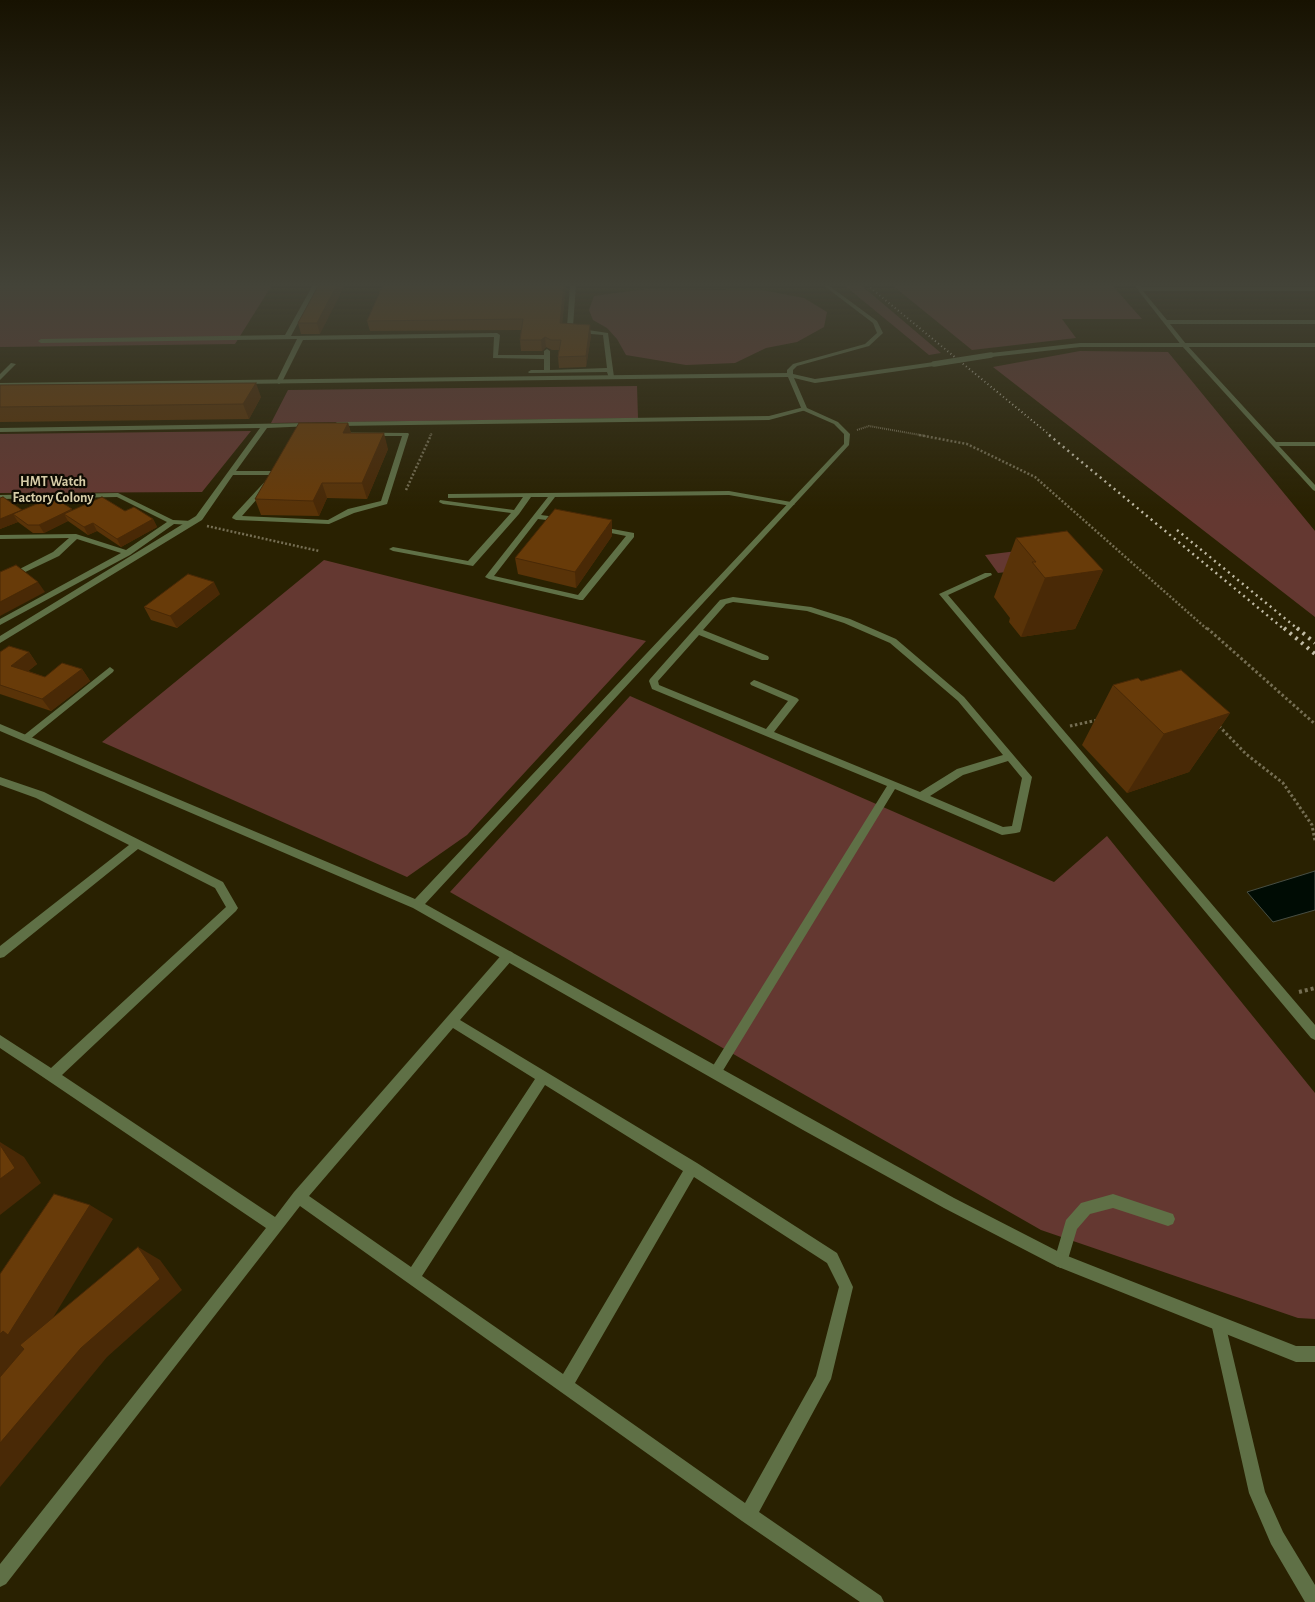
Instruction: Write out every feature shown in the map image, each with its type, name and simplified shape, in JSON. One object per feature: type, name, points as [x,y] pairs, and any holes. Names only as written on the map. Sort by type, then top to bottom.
[{"type":"street","points":[[279,382],[290,360]]},
{"type":"street","points":[[547,360],[547,372]]},
{"type":"street","points":[[609,360],[611,374]]},
{"type":"street","points":[[804,409],[790,375],[790,370],[795,365],[813,360]]},
{"type":"street","points":[[531,372],[729,375],[743,377],[790,375],[814,381],[961,360]]},
{"type":"street","points":[[1197,360],[1315,489]]},
{"type":"street","points":[[0,378],[13,364]]},
{"type":"street","points":[[0,385],[279,382],[611,374]]},
{"type":"street","points":[[0,391],[668,382],[732,380],[743,377]]},
{"type":"street","points":[[107,390],[112,384]]},
{"type":"street","points":[[333,424],[769,418],[804,409],[836,423],[847,434],[847,444],[417,905]]},
{"type":"street","points":[[0,430],[314,425]]},
{"type":"street","points":[[0,640],[199,518],[265,426]]},
{"type":"street","points":[[296,434],[406,434],[384,502],[351,511],[328,522],[236,518],[277,472],[296,434]]},
{"type":"street","points":[[1274,444],[1315,444]]},
{"type":"street","points":[[231,473],[277,472]]},
{"type":"street","points":[[451,496],[729,493],[791,504]]},
{"type":"street","points":[[0,497],[118,495],[172,522],[192,523]]},
{"type":"street","points":[[552,495],[489,577],[580,598],[631,535],[593,527]]},
{"type":"street","points":[[392,549],[470,564],[528,496]]},
{"type":"street","points":[[443,502],[516,512]]},
{"type":"street","points":[[536,516],[565,521]]},
{"type":"street","points":[[2,619],[127,553],[172,522]]},
{"type":"street","points":[[0,537],[76,536],[127,553]]},
{"type":"street","points":[[0,582],[56,554],[76,536]]},
{"type":"street","points":[[988,576],[943,594],[1315,1034]]},
{"type":"street","points":[[733,599],[808,609],[847,621],[893,641],[961,700],[1027,777],[1016,829],[1002,831],[768,733],[653,685],[653,681],[723,602],[733,599]]},
{"type":"street","points":[[697,631],[765,658]]},
{"type":"street","points":[[26,738],[110,670]]},
{"type":"street","points":[[754,683],[794,700],[768,733]]},
{"type":"street","points":[[0,727],[417,905],[949,1203],[1061,1261],[1296,1354],[1315,1354]]},
{"type":"street","points":[[922,796],[960,772],[1010,757]]},
{"type":"street","points":[[0,781],[40,795],[136,845],[219,885],[232,908],[52,1076]]},
{"type":"street","points":[[715,1073],[892,784]]},
{"type":"street","points":[[0,952],[136,845]]},
{"type":"street","points":[[0,1578],[276,1226],[508,956]]},
{"type":"street","points":[[452,1021],[692,1168],[832,1258],[846,1287],[823,1378],[748,1515]]},
{"type":"street","points":[[1,1042],[276,1226]]},
{"type":"street","points":[[413,1277],[544,1076]]},
{"type":"street","points":[[565,1385],[692,1168]]},
{"type":"street","points":[[300,1197],[748,1515],[875,1602]]},
{"type":"street","points":[[1061,1261],[1071,1225],[1086,1208],[1112,1201],[1168,1219]]},
{"type":"street","points":[[1218,1323],[1257,1493],[1277,1538],[1315,1602]]},
{"type":"path","points":[[406,490],[436,423]]},
{"type":"path","points":[[847,434],[869,426],[967,444],[1035,477],[1315,724]]},
{"type":"path","points":[[192,523],[319,551]]},
{"type":"path","points":[[1057,729],[1102,719]]},
{"type":"path","points":[[1212,720],[1246,754],[1283,783],[1312,825],[1315,841]]},
{"type":"shaded area","points":[[655,360],[742,360],[735,363],[686,365]]},
{"type":"shaded area","points":[[1032,360],[1174,360],[1315,531],[1315,617],[993,367]]},
{"type":"shaded area","points":[[637,386],[638,418],[271,423],[288,390]]},
{"type":"shaded area","points":[[251,431],[202,492],[0,493],[0,434]]},
{"type":"shaded area","points":[[1041,548],[1055,566],[998,573],[985,555]]},
{"type":"shaded area","points":[[324,560],[646,641],[467,835],[407,877],[102,742]]},
{"type":"shaded area","points":[[630,696],[1054,882],[1107,836],[1315,1093],[1315,1319],[1298,1318],[1041,1230],[450,892]]},
{"type":"shaded area","points":[[1315,871],[1315,910],[1273,922],[1247,892]]},
{"type":"building","points":[[256,383],[243,404],[0,407],[0,385]]},
{"type":"building","points":[[299,423],[348,423],[343,433],[384,433],[362,483],[322,483],[313,501],[255,499]]},
{"type":"building","points":[[3,497],[22,510],[0,519],[0,498]]},
{"type":"building","points":[[53,497],[72,509],[39,525],[28,525],[13,514]]},
{"type":"building","points":[[102,497],[125,511],[134,507],[153,519],[117,539],[93,523],[84,527],[64,514]]},
{"type":"building","points":[[555,509],[612,520],[575,572],[515,558]]},
{"type":"building","points":[[1067,531],[1103,570],[1045,578],[1032,562],[1036,562],[1016,538]]},
{"type":"building","points":[[16,565],[38,582],[0,602],[0,572]]},
{"type":"building","points":[[188,574],[214,582],[170,616],[144,607]]},
{"type":"building","points":[[9,646],[29,652],[11,666],[45,677],[62,663],[82,669],[42,699],[0,685],[0,652]]},
{"type":"building","points":[[1181,670],[1230,713],[1164,734],[1113,685],[1138,678],[1141,681]]},
{"type":"building","points":[[0,1145],[15,1168],[0,1179]]},
{"type":"building","points":[[54,1194],[90,1205],[8,1335],[3,1331],[0,1334],[0,1274]]},
{"type":"building","points":[[138,1247],[160,1279],[81,1348],[0,1443],[0,1377],[24,1349],[20,1345]]},
{"type":"railway","points":[[958,360],[1051,436]]},
{"type":"railway","points":[[1049,435],[1285,630]]},
{"type":"railway","points":[[1177,530],[1299,630]]},
{"type":"railway","points":[[1284,628],[1315,654]]},
{"type":"railway","points":[[1297,628],[1315,643]]},
{"type":"district","name":"HMT Watch Factory Colony","points":[[53,490]]}]
